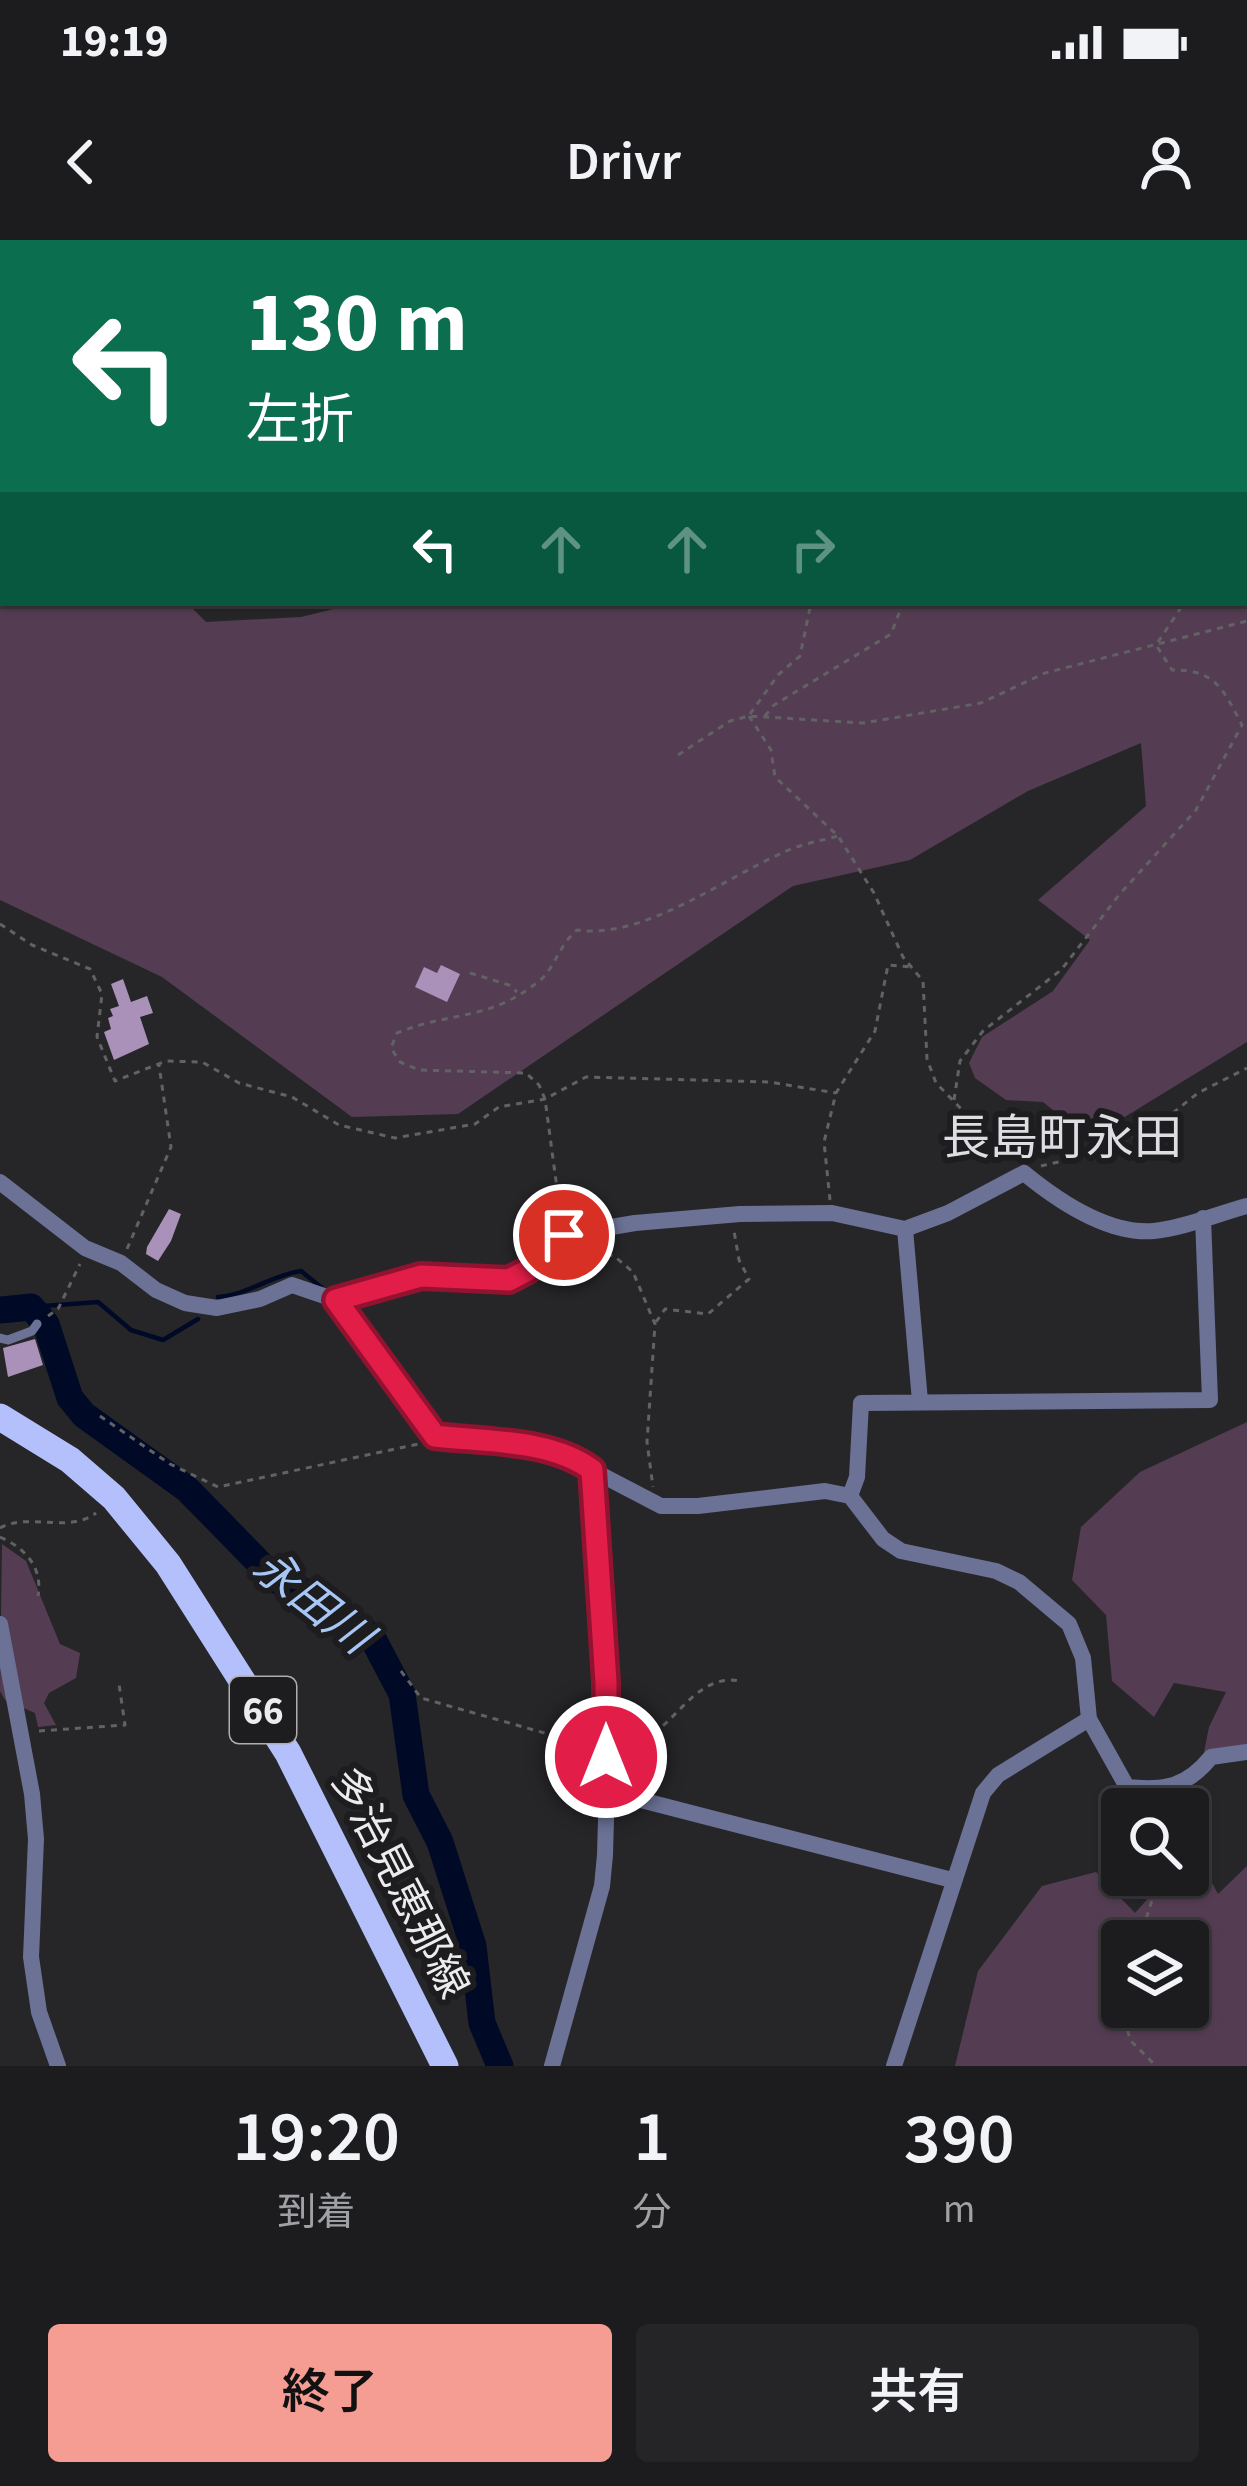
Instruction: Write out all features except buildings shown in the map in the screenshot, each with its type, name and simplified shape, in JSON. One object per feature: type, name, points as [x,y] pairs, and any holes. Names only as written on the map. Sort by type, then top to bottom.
[{"type":"main road","name":"多治見恵那線","points":[[0,1417],[70,1460],[113,1498],[168,1564],[289,1753],[446,2066]]},
{"type":"street","points":[[0,1182],[88,1249],[121,1263],[156,1290],[217,1308],[260,1299],[292,1285],[336,1300],[421,1276],[509,1280],[528,1270],[568,1234],[635,1223],[832,1214],[905,1229],[948,1213],[1024,1173],[1052,1196],[1106,1222],[1159,1231],[1247,1206]]},
{"type":"street","points":[[850,1496],[857,1477],[861,1403],[1210,1400],[1203,1218]]},
{"type":"street","points":[[905,1229],[920,1401]]},
{"type":"street","points":[[336,1300],[435,1436],[574,1456],[661,1506],[698,1507],[825,1491],[850,1496],[883,1539],[901,1551],[996,1570],[1019,1582],[1058,1613],[1078,1637],[1089,1719],[1127,1787],[1162,1791],[1195,1777],[1210,1757],[1247,1752]]},
{"type":"street","points":[[552,2066],[602,1886],[608,1750],[592,1470]]},
{"type":"street","points":[[0,1624],[36,1839],[31,1957],[39,2012],[58,2066]]},
{"type":"street","points":[[894,2066],[952,1880],[989,1784],[1089,1719]]},
{"type":"street","points":[[606,1791],[952,1880]]},
{"type":"lane","points":[[0,1338],[8,1340],[37,1324]]},
{"type":"path","points":[[749,716],[778,675],[800,656],[810,606]]},
{"type":"path","points":[[766,716],[774,705],[891,634],[902,606]]},
{"type":"path","points":[[1156,645],[1182,606]]},
{"type":"path","points":[[678,755],[730,721],[749,716],[862,723],[981,703],[1045,673],[1247,621]]},
{"type":"path","points":[[953,1102],[960,1061],[982,1030],[1061,970],[1119,895],[1196,810],[1242,725],[1222,687],[1194,669],[1172,670],[1156,645]]},
{"type":"path","points":[[749,716],[771,750],[776,777],[838,836],[925,988],[927,1060],[936,1083],[1024,1173],[1150,1131],[1198,1093],[1247,1067]]},
{"type":"path","points":[[648,1500],[655,1482],[647,1442],[655,1324],[633,1272],[599,1250],[585,1251],[568,1234],[539,1085],[526,1073],[419,1070],[400,1063],[391,1048],[397,1033],[418,1024],[500,1008],[544,978],[561,943],[577,930],[600,933],[641,922],[789,850],[838,836]]},
{"type":"path","points":[[0,924],[32,945],[90,969],[102,994],[97,1037],[115,1081],[159,1064],[202,1062],[239,1083],[292,1097],[339,1125],[395,1138],[476,1124],[500,1107],[544,1099],[586,1077],[769,1082],[836,1094]]},
{"type":"path","points":[[832,1214],[824,1142],[836,1094],[875,1031],[888,965],[911,967]]},
{"type":"path","points":[[470,973],[509,985],[520,994]]},
{"type":"path","points":[[121,1263],[171,1147],[159,1064]]},
{"type":"path","points":[[655,1324],[665,1310],[707,1314],[749,1279],[739,1260],[732,1215]]},
{"type":"path","points":[[50,1315],[58,1310],[88,1249]]},
{"type":"path","points":[[100,1416],[170,1464],[218,1487],[421,1444],[435,1436]]},
{"type":"path","points":[[0,1528],[18,1522],[78,1522],[113,1498]]},
{"type":"path","points":[[0,1537],[31,1558],[38,1574],[38,1596]]},
{"type":"path","points":[[401,1670],[422,1698],[608,1750],[653,1735],[701,1690],[726,1679],[740,1681]]},
{"type":"path","points":[[20,1730],[64,1732],[125,1725],[119,1684]]},
{"type":"path","points":[[1128,2028],[1130,2040],[1156,2066]]},
{"type":"shaded area","points":[[0,606],[190,606],[206,622],[301,617],[346,606],[1247,606],[1247,1042],[1110,1126],[1079,1131],[1043,1102],[1006,1100],[975,1078],[969,1063],[982,1037],[1053,991],[1090,940],[1038,900],[1146,806],[1141,743],[1028,791],[910,860],[793,886],[458,1114],[352,1117],[162,977],[0,900]]},
{"type":"shaded area","points":[[1247,1422],[1247,1746],[1204,1752],[1209,1727],[1226,1692],[1174,1683],[1154,1717],[1112,1681],[1106,1615],[1072,1580],[1081,1527],[1140,1472]]},
{"type":"shaded area","points":[[2,1544],[26,1561],[60,1644],[80,1653],[76,1678],[49,1693],[44,1703],[56,1725],[38,1727],[35,1713],[5,1700],[0,1691]]},
{"type":"shaded area","points":[[1247,1866],[1247,2066],[955,2066],[978,1971],[1042,1886],[1096,1872],[1101,1877],[1101,1896],[1119,1896],[1135,1913],[1150,1896],[1209,1896],[1209,1877],[1218,1894]]},
{"type":"waterway","points":[[218,1297],[301,1271],[322,1288]]},
{"type":"waterway","points":[[31,1307],[98,1302],[131,1330],[163,1340],[198,1319]]},
{"type":"waterway","name":"永田川","points":[[0,1310],[31,1307],[46,1324],[70,1398],[84,1415],[187,1489],[276,1580],[322,1599],[372,1637],[402,1694],[416,1795],[440,1842],[473,1946],[482,2023],[500,2066]]},
{"type":"district","name":"長島町永田","points":[[1062,1137]]},
{"type":"route","points":[[564,1235],[528,1270],[509,1280],[421,1276],[336,1300],[435,1436],[554,1451],[574,1456],[592,1470],[606,1682],[606,1757]]}]
